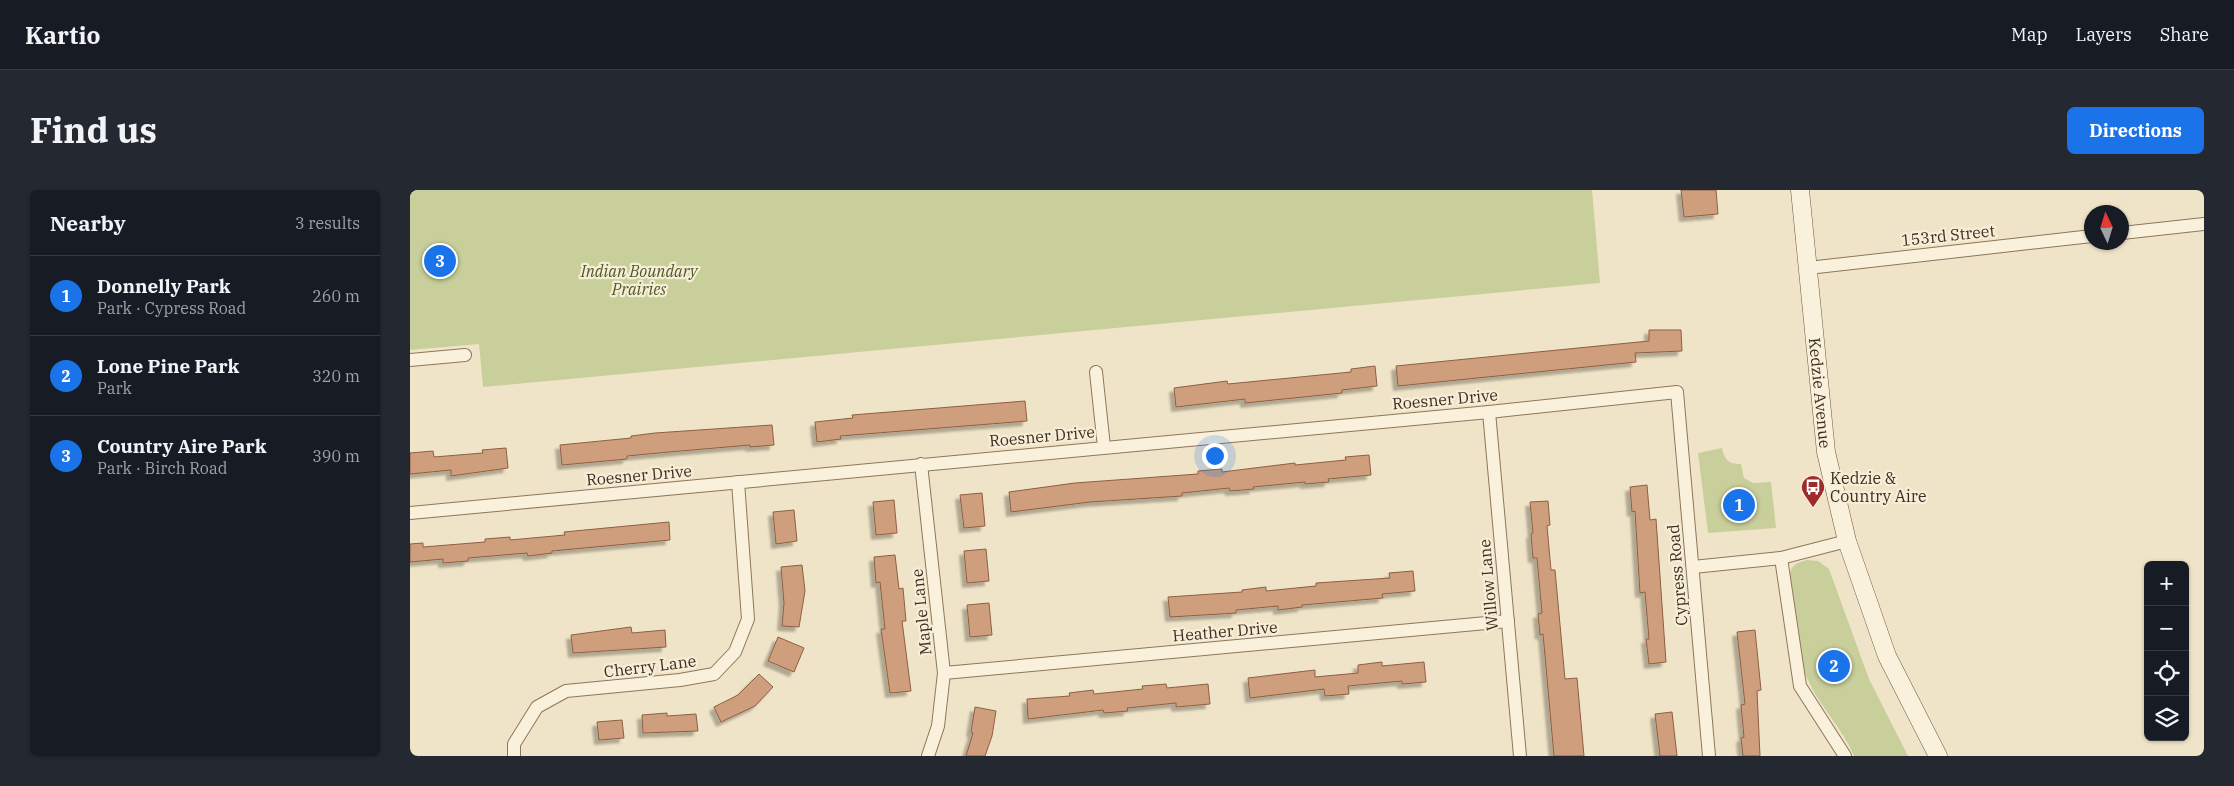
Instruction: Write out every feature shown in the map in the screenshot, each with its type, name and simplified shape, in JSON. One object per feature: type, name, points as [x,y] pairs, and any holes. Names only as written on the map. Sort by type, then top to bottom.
[{"type":"main road","name":"Kedzie Avenue","points":[[1800,190],[1826,452],[1847,541],[1887,656],[1938,756]]},
{"type":"street","points":[[2129,232],[2204,224]]},
{"type":"street","name":"153rd Street","points":[[1808,268],[2084,237]]},
{"type":"street","points":[[410,360],[465,355]]},
{"type":"street","points":[[1096,372],[1104,447]]},
{"type":"street","name":"Roesner Drive","points":[[410,513],[1489,412],[1677,392]]},
{"type":"street","name":"Cypress Road","points":[[1677,392],[1710,756]]},
{"type":"street","name":"Willow Lane","points":[[1489,412],[1520,756]]},
{"type":"street","name":"Maple Lane","points":[[921,464],[944,673],[938,726],[928,756]]},
{"type":"street","name":"Cherry Lane","points":[[514,756],[514,744],[537,707],[566,691],[680,680],[714,674],[735,652],[748,619],[738,482]]},
{"type":"street","points":[[1693,567],[1782,558],[1847,541]]},
{"type":"street","points":[[1782,558],[1800,686],[1845,756]]},
{"type":"street","name":"Heather Drive","points":[[944,673],[1508,620]]},
{"type":"green space","name":"Indian Boundary Prairies","points":[[410,190],[1592,190],[1600,283],[483,387],[479,344],[410,350]]},
{"type":"green space","points":[[1722,448],[1724,456],[1728,460],[1741,464],[1744,478],[1753,483],[1771,482],[1776,528],[1708,533],[1698,453]]},
{"type":"green space","points":[[1807,560],[1818,561],[1829,569],[1869,679],[1908,756],[1854,756],[1844,737],[1813,690],[1804,671],[1789,592],[1789,579],[1792,568],[1798,563]]},
{"type":"building","points":[[1681,190],[1716,190],[1718,214],[1684,217]]},
{"type":"building","points":[[1649,330],[1681,330],[1682,351],[1635,353],[1636,362],[1398,386],[1396,366],[1649,341]]},
{"type":"building","points":[[1375,366],[1377,386],[1342,390],[1342,393],[1245,403],[1245,399],[1176,407],[1174,388],[1227,381],[1228,384],[1351,372],[1351,369]]},
{"type":"building","points":[[1025,401],[1027,421],[840,436],[841,439],[817,442],[815,422],[853,418],[852,415]]},
{"type":"building","points":[[772,425],[774,445],[750,447],[750,445],[669,452],[627,456],[627,459],[562,465],[560,445],[631,438],[631,436],[655,433]]},
{"type":"building","points":[[506,448],[508,468],[451,476],[451,470],[410,474],[410,453],[433,451],[434,457],[483,453],[482,450]]},
{"type":"building","points":[[1369,455],[1371,475],[1328,479],[1329,482],[1305,484],[1305,482],[1230,491],[1229,488],[1182,493],[1182,496],[1090,502],[1011,512],[1009,492],[1075,483],[1198,474],[1198,471],[1222,469],[1222,472],[1295,463],[1295,465],[1346,460],[1345,457]]},
{"type":"building","points":[[1647,485],[1650,520],[1656,519],[1666,662],[1649,664],[1646,639],[1649,639],[1645,592],[1640,593],[1635,511],[1632,512],[1630,487]]},
{"type":"building","points":[[982,493],[985,526],[964,528],[960,495]]},
{"type":"building","points":[[894,500],[897,533],[876,535],[873,502]]},
{"type":"building","points":[[1548,501],[1550,525],[1547,526],[1551,570],[1555,570],[1565,679],[1577,678],[1584,756],[1554,756],[1543,634],[1540,635],[1538,614],[1542,613],[1537,558],[1533,558],[1530,502]]},
{"type":"building","points":[[794,510],[797,541],[776,544],[773,512]]},
{"type":"building","points":[[669,522],[670,540],[552,551],[552,553],[528,556],[527,553],[468,558],[468,561],[443,563],[443,559],[410,562],[410,544],[423,543],[423,547],[485,542],[485,539],[510,537],[510,540],[565,535],[564,532]]},
{"type":"building","points":[[986,549],[989,581],[967,583],[964,551]]},
{"type":"building","points":[[895,555],[899,589],[903,588],[906,621],[902,621],[911,691],[890,693],[881,629],[885,629],[880,582],[876,583],[874,557]]},
{"type":"building","points":[[802,565],[805,591],[799,627],[782,626],[784,603],[781,567]]},
{"type":"building","points":[[1413,571],[1415,591],[1382,594],[1383,598],[1302,605],[1302,607],[1278,610],[1278,606],[1236,610],[1236,613],[1170,617],[1168,597],[1242,592],[1242,590],[1266,587],[1266,591],[1316,586],[1316,583],[1390,578],[1389,573]]},
{"type":"building","points":[[989,603],[992,635],[970,637],[967,605]]},
{"type":"building","points":[[631,627],[632,633],[665,630],[666,647],[573,653],[571,635]]},
{"type":"building","points":[[1755,630],[1761,690],[1757,691],[1760,756],[1743,756],[1741,738],[1744,737],[1741,705],[1745,704],[1737,632]]},
{"type":"building","points":[[778,637],[804,648],[794,672],[768,661]]},
{"type":"building","points":[[1382,662],[1382,666],[1424,662],[1426,682],[1402,684],[1402,681],[1348,686],[1349,694],[1325,696],[1324,689],[1250,698],[1248,678],[1315,670],[1315,677],[1358,673],[1358,665]]},
{"type":"building","points":[[759,674],[773,687],[755,706],[721,722],[714,707],[738,695]]},
{"type":"building","points":[[1166,684],[1167,688],[1208,684],[1210,704],[1176,707],[1176,703],[1127,708],[1128,711],[1104,713],[1103,710],[1028,719],[1027,699],[1070,696],[1069,693],[1093,690],[1094,694],[1143,689],[1142,686]]},
{"type":"building","points":[[975,707],[996,711],[992,736],[985,756],[966,756],[973,733],[971,732]]},
{"type":"building","points":[[1672,712],[1677,756],[1660,756],[1655,714]]},
{"type":"building","points":[[667,713],[667,716],[696,714],[698,731],[643,733],[642,715]]},
{"type":"building","points":[[622,720],[624,738],[599,740],[597,722]]},
{"type":"place","name":"Country Aire Park","points":[[440,261]]},
{"type":"place","name":"Donnelly Park","points":[[1739,505]]},
{"type":"place","name":"Kedzie & Country Aire","points":[[1813,508]]},
{"type":"place","name":"Lone Pine Park","points":[[1834,666]]}]
